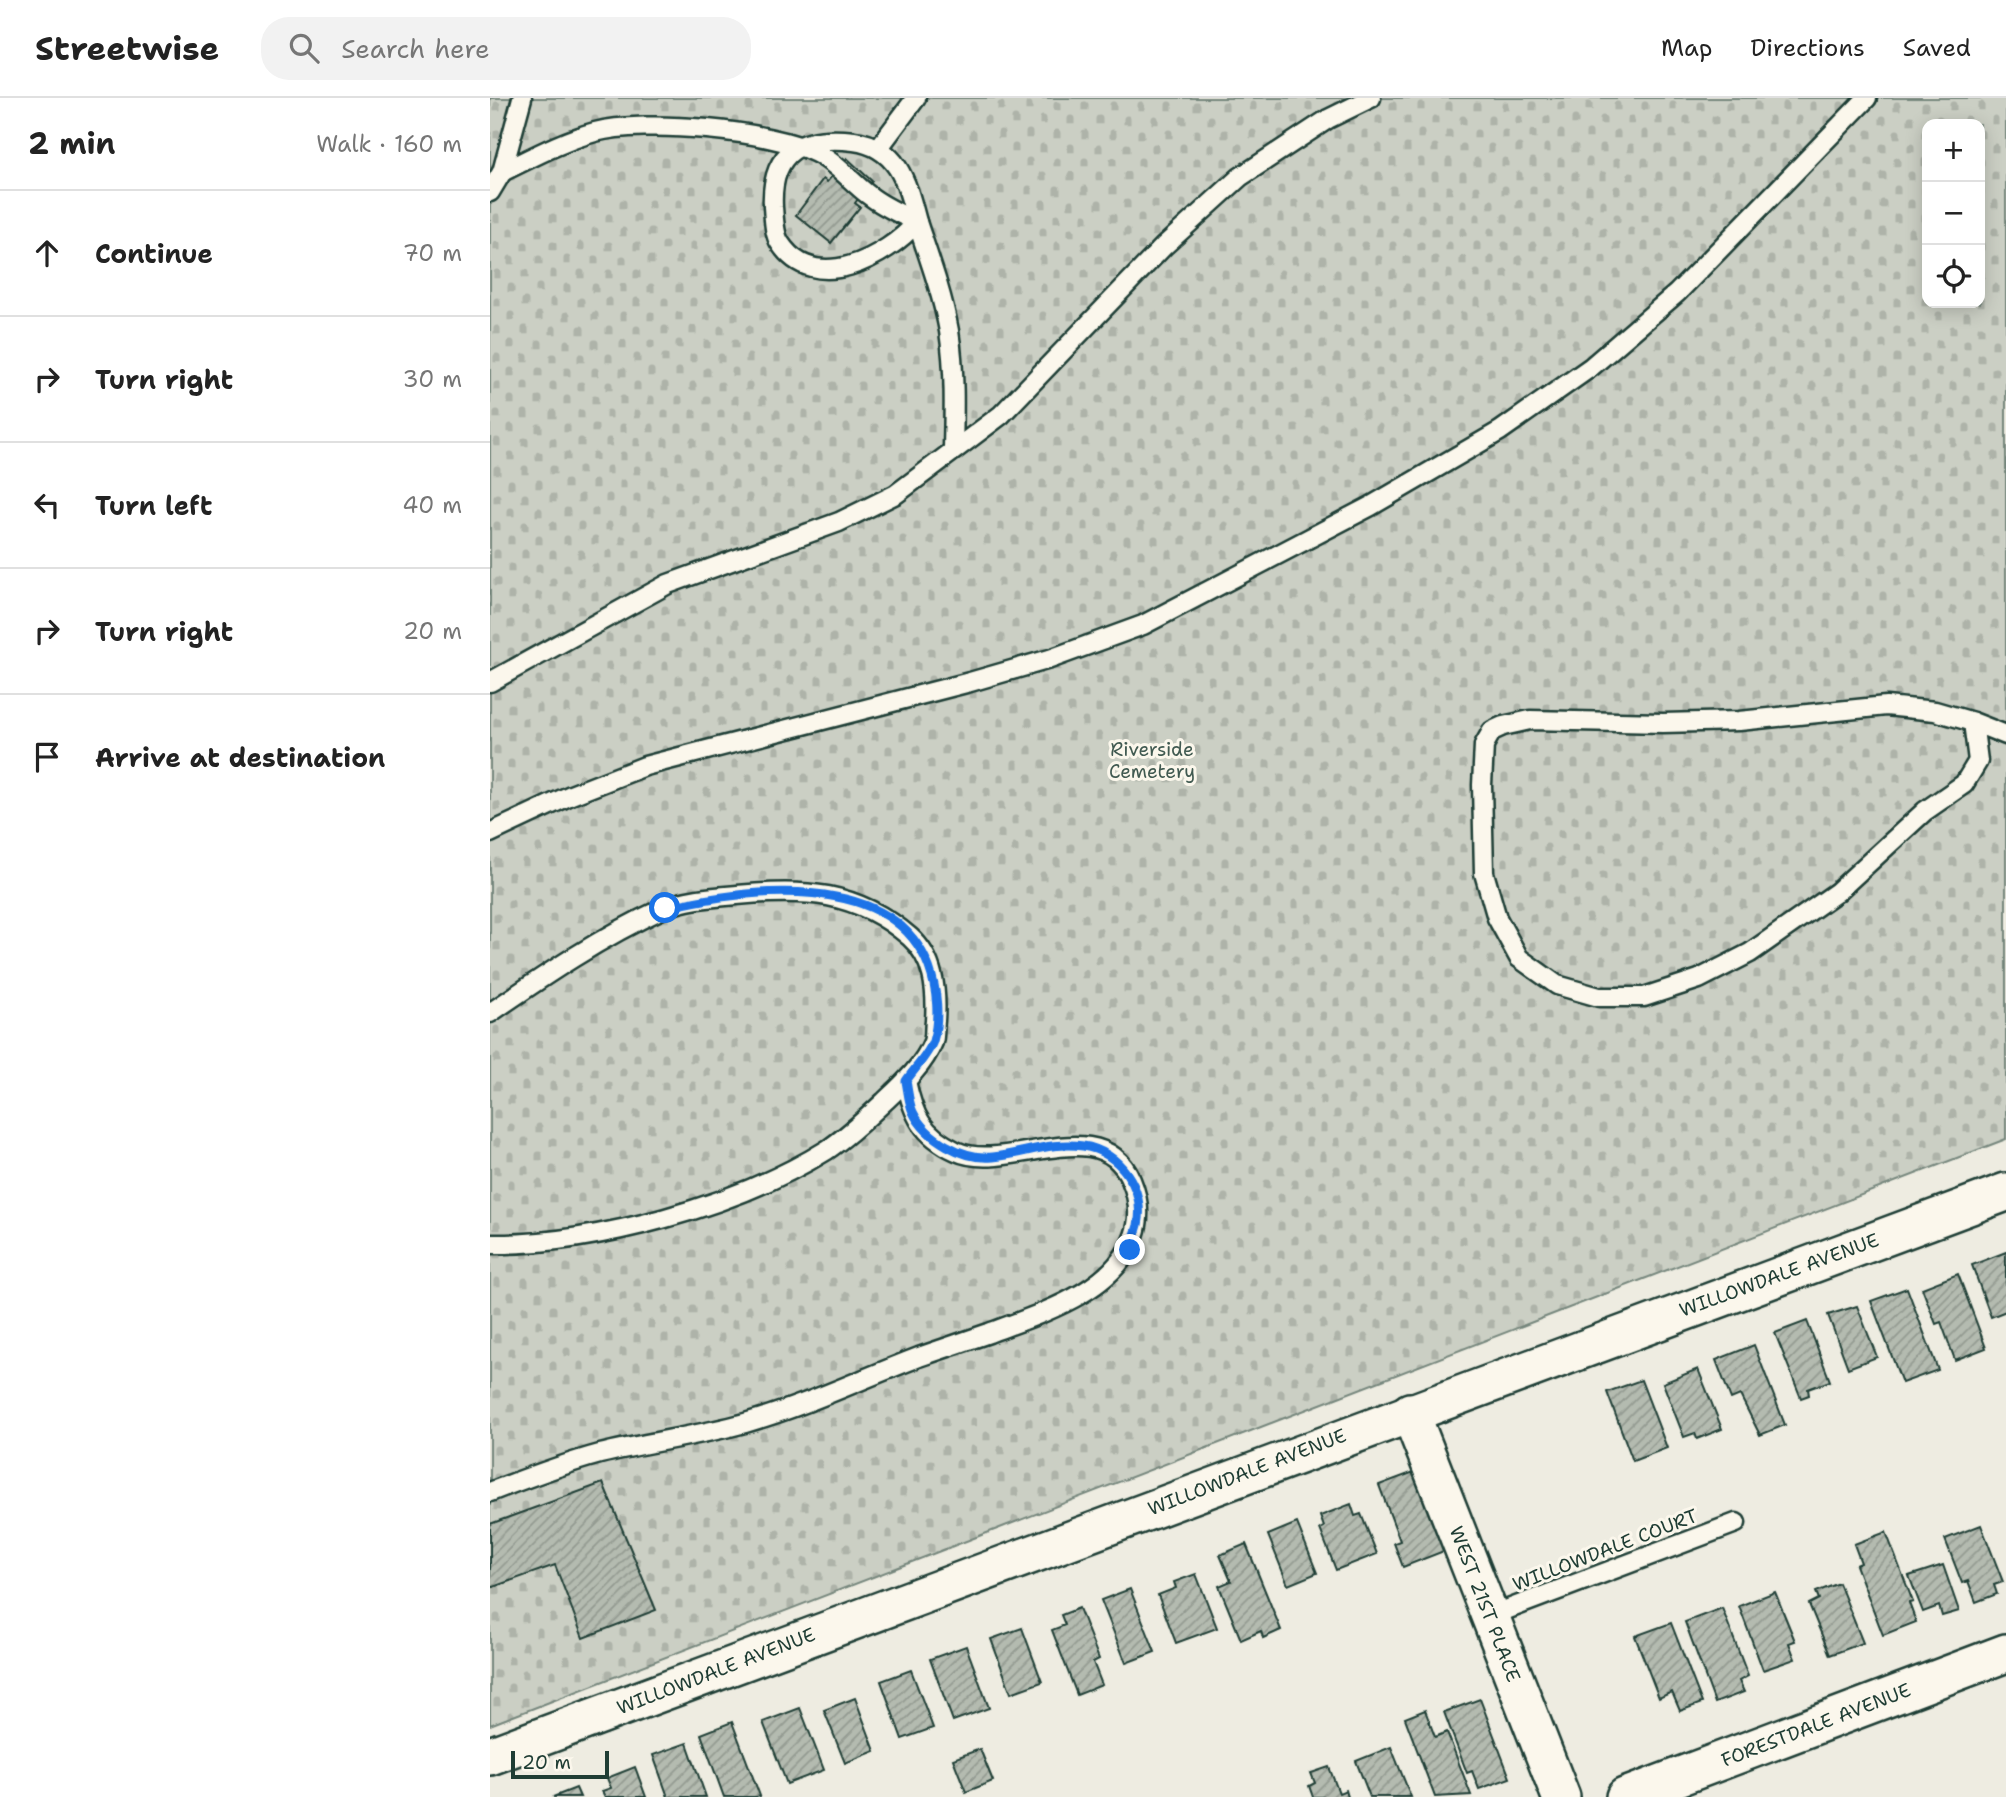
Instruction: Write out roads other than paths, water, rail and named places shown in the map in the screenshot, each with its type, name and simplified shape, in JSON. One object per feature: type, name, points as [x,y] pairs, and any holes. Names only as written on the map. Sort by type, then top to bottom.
[{"type":"street","name":"WILLOWDALE AVENUE","points":[[490,1756],[2006,1192]]},
{"type":"street","name":"WEST 21ST PLACE","points":[[1410,1412],[1561,1797]]},
{"type":"street","name":"FORESTDALE AVENUE","points":[[1625,1797],[2006,1653]]},
{"type":"lane","points":[[490,192],[502,172],[522,98]]},
{"type":"lane","points":[[880,146],[916,98]]},
{"type":"lane","points":[[490,682],[668,584],[839,522],[896,494],[928,473],[953,449],[1001,415],[1164,246],[1240,177],[1328,119],[1371,98]]},
{"type":"lane","points":[[490,833],[571,795],[645,766],[983,678],[1050,659],[1143,625],[1359,513],[1500,431],[1591,367],[1677,293],[1867,98]]},
{"type":"lane","points":[[502,172],[558,144],[598,131],[654,127],[712,131],[797,146],[823,156],[870,197],[916,222]]},
{"type":"lane","points":[[916,222],[888,250],[863,261],[821,269],[804,265],[779,242],[774,218],[774,173],[797,146],[817,139],[838,139],[880,146],[895,163],[905,182],[938,283],[949,332],[954,390],[953,449]]},
{"type":"lane","points":[[1973,722],[1978,761],[1964,784],[1926,811],[1837,892],[1750,953],[1699,979],[1644,997],[1599,998],[1557,985],[1519,958],[1497,918],[1484,873],[1482,785],[1484,745],[1492,731],[1503,726],[1530,720],[1663,723],[1739,721],[1886,706],[1935,710],[1973,722],[2006,735]]},
{"type":"lane","points":[[490,1013],[606,937],[665,908],[710,897],[778,891],[824,894],[858,903],[887,917],[921,947],[937,988],[933,1042],[906,1081],[857,1127],[826,1150],[728,1196],[664,1218],[554,1242],[490,1244]]},
{"type":"lane","points":[[490,1492],[598,1455],[746,1423],[834,1392],[1013,1324],[1081,1294],[1108,1273],[1130,1250],[1139,1222],[1137,1195],[1128,1174],[1111,1156],[1084,1146],[1051,1146],[990,1158],[957,1152],[929,1133],[912,1112],[906,1081]]},
{"type":"lane","name":"WILLOWDALE COURT","points":[[1490,1616],[1736,1523]]},
{"type":"park label","name":"Riverside Cemetery","points":[[1152,760]]}]
